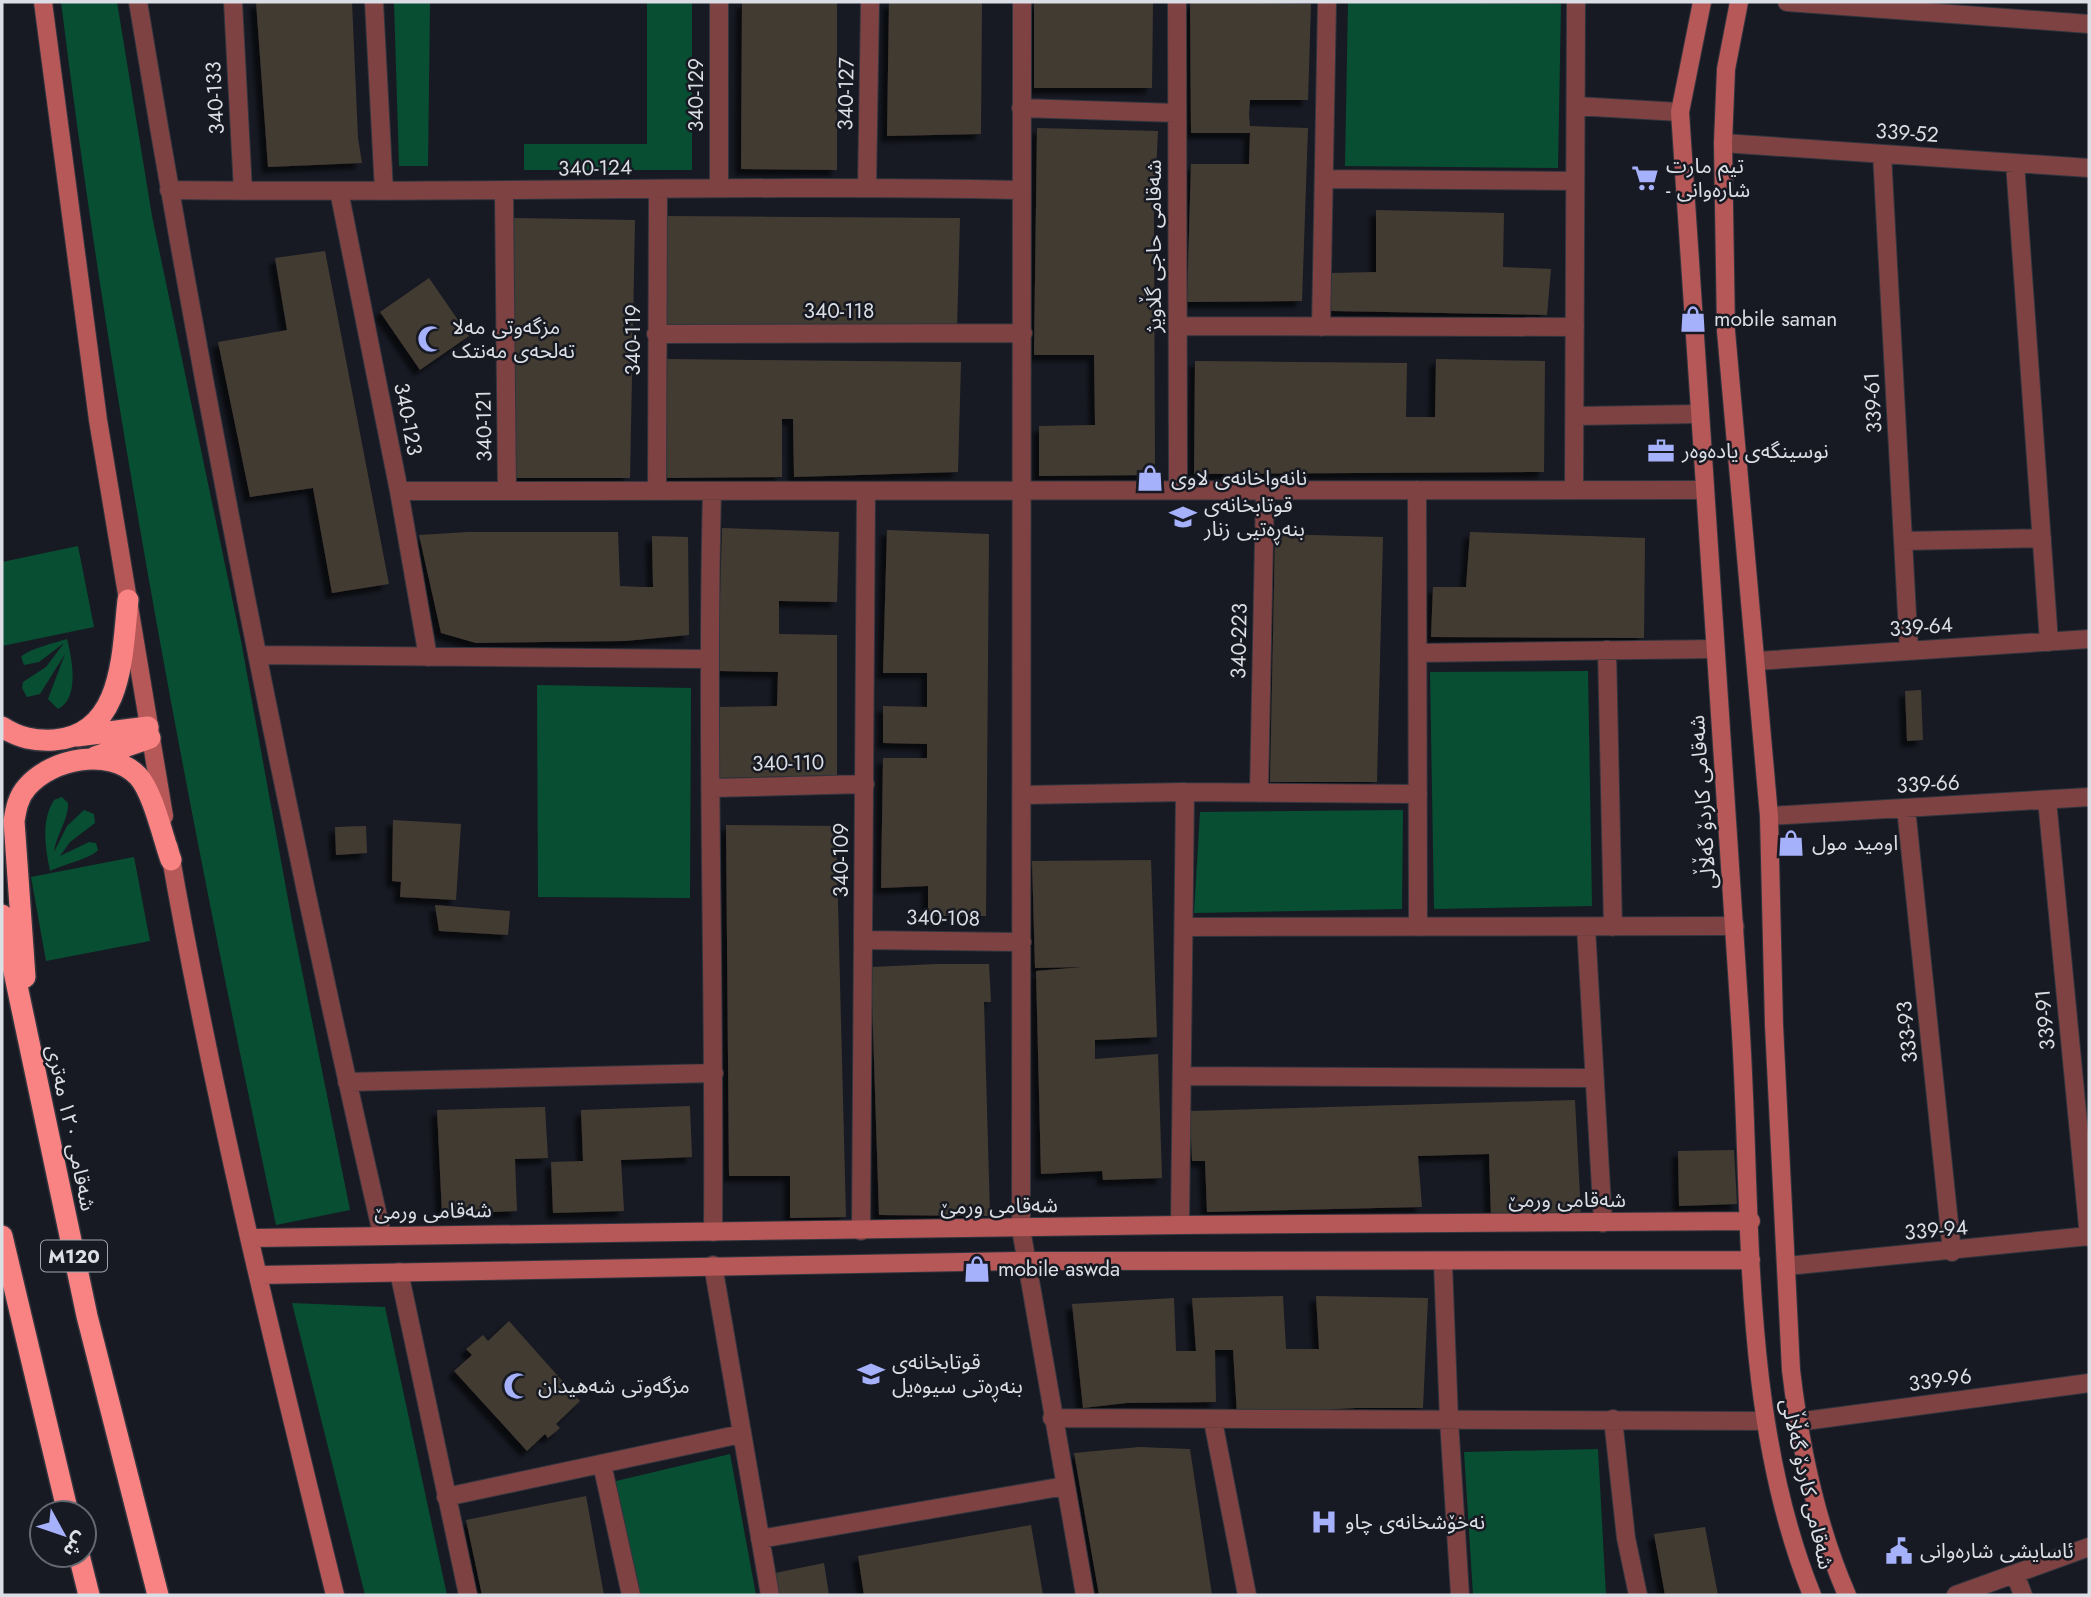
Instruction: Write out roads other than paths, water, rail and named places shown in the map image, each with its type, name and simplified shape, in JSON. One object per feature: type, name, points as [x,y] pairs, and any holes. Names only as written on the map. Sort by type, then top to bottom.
[{"type":"highway","points":[[67,738],[93,724],[109,706],[121,661],[128,600]]},
{"type":"highway","points":[[2,727],[29,739],[149,732]]},
{"type":"highway","points":[[89,759],[149,732]]},
{"type":"highway","points":[[30,1059],[13,835],[16,807],[27,786],[46,772],[69,762],[111,760],[138,776],[144,783],[171,860]]},
{"type":"highway","name":"شەقامی ١٢٠ مەتری","points":[[2,915],[30,1059],[87,1316],[158,1595]]},
{"type":"highway","name":"M120","points":[[2,1236],[65,1499]]},
{"type":"highway","points":[[82,1569],[89,1595]]},
{"type":"street","points":[[43,2],[98,419],[191,971],[249,1238],[335,1595]]},
{"type":"street","points":[[138,2],[169,190],[285,795],[382,1234]]},
{"type":"street","name":"340-133","points":[[233,2],[243,191]]},
{"type":"street","points":[[374,2],[384,191]]},
{"type":"street","name":"340-129","points":[[719,2],[719,187]]},
{"type":"street","name":"340-127","points":[[867,187],[870,2]]},
{"type":"street","points":[[1022,2],[1021,1230],[1024,1261],[1085,1595]]},
{"type":"street","name":"شەقامی حاجی گڵاویژ","points":[[1177,2],[1178,490]]},
{"type":"street","points":[[1321,327],[1327,2]]},
{"type":"street","points":[[1574,490],[1576,2]]},
{"type":"street","name":"شەقامی کاردۆ گەڵاڵی","points":[[1702,2],[1680,112],[1735,926],[1751,1260],[1764,1422],[1797,1559],[1812,1595]]},
{"type":"street","name":"شەقامی کاردۆ گەڵاڵی","points":[[1739,2],[1726,69],[1723,143],[1726,331],[1769,816],[1774,1025],[1790,1370],[1797,1422],[1828,1551],[1847,1595]]},
{"type":"street","points":[[1787,2],[2089,24]]},
{"type":"street","points":[[1576,106],[1680,112]]},
{"type":"street","points":[[1021,108],[1176,113]]},
{"type":"street","name":"339-52","points":[[1723,143],[2089,168]]},
{"type":"street","name":"339-61","points":[[1882,154],[1909,651]]},
{"type":"street","points":[[2015,163],[2049,642]]},
{"type":"street","points":[[1324,179],[1575,181]]},
{"type":"street","name":"340-124","points":[[169,190],[504,192],[719,187],[1022,190]]},
{"type":"street","name":"340-119","points":[[657,491],[658,189]]},
{"type":"street","name":"340-123","points":[[339,191],[399,491],[428,657]]},
{"type":"street","name":"340-121","points":[[504,192],[507,491]]},
{"type":"street","points":[[1178,326],[1575,327]]},
{"type":"street","name":"340-118","points":[[656,334],[1023,333]]},
{"type":"street","points":[[1575,416],[1700,414]]},
{"type":"street","name":"340-223","points":[[1259,793],[1265,490]]},
{"type":"street","points":[[1418,490],[1418,927]]},
{"type":"street","points":[[399,491],[1705,490]]},
{"type":"street","points":[[712,491],[708,659],[712,788],[713,1232]]},
{"type":"street","name":"340-109","points":[[861,1231],[866,491]]},
{"type":"street","points":[[1904,541],[2042,538]]},
{"type":"street","name":"339-64","points":[[1756,661],[2089,639]]},
{"type":"street","points":[[1418,653],[1715,649]]},
{"type":"street","points":[[1607,650],[1613,927]]},
{"type":"street","points":[[259,655],[708,659]]},
{"type":"street","name":"340-110","points":[[712,788],[865,784]]},
{"type":"street","points":[[1023,795],[1185,792],[1418,794]]},
{"type":"street","points":[[1180,1225],[1185,792]]},
{"type":"street","name":"339-66","points":[[1769,816],[2089,797]]},
{"type":"street","name":"339-91","points":[[2047,800],[2089,1237]]},
{"type":"street","name":"333-93","points":[[1906,808],[1952,1252]]},
{"type":"street","points":[[1184,927],[1735,926]]},
{"type":"street","points":[[1586,927],[1603,1223]]},
{"type":"street","name":"340-108","points":[[864,940],[1022,942]]},
{"type":"street","points":[[1741,1028],[1774,1025]]},
{"type":"street","points":[[347,1082],[714,1073]]},
{"type":"street","points":[[1182,1076],[1594,1077]]},
{"type":"street","name":"شەقامی ورمێ","points":[[249,1238],[382,1234],[1021,1230],[1180,1225],[1751,1222]]},
{"type":"street","name":"339-94","points":[[1787,1266],[2089,1237]]},
{"type":"street","points":[[259,1275],[1024,1261],[1443,1263],[1751,1260]]},
{"type":"street","points":[[1443,1263],[1448,1420],[1460,1595]]},
{"type":"street","points":[[713,1265],[771,1595]]},
{"type":"street","points":[[399,1272],[468,1595]]},
{"type":"street","name":"339-96","points":[[1797,1422],[2089,1383]]},
{"type":"street","points":[[1052,1418],[1613,1419],[1764,1422]]},
{"type":"street","points":[[1613,1419],[1626,1538],[1638,1595]]},
{"type":"street","points":[[1213,1420],[1247,1595]]},
{"type":"street","points":[[446,1497],[741,1434]]},
{"type":"street","points":[[602,1464],[631,1595]]},
{"type":"street","points":[[760,1539],[1065,1486]]},
{"type":"street","points":[[1956,1595],[2089,1547]]},
{"type":"street","points":[[2015,1574],[2023,1595]]},
{"type":"place","name":"تیم مارت - شارەوانی","points":[[1645,178]]},
{"type":"place","name":"mobile saman","points":[[1693,319]]},
{"type":"place","name":"مزگەوتی مەلا تەلحەی مەنتک","points":[[431,339]]},
{"type":"place","name":"نوسینگەی یادەوەر","points":[[1661,451]]},
{"type":"place","name":"نانەواخانەی لاوی","points":[[1150,478]]},
{"type":"place","name":"قوتابخانەی بنەڕەتیی زنار","points":[[1183,517]]},
{"type":"place","name":"اوميد مول","points":[[1791,843]]},
{"type":"place","name":"mobile aswda","points":[[977,1269]]},
{"type":"place","name":"قوتابخانەی بنەڕەتی سیوەیل","points":[[871,1374]]},
{"type":"place","name":"مزگەوتی شەهیدان","points":[[517,1386]]},
{"type":"place","name":"نەخۆشخانەی چاو","points":[[1324,1522]]},
{"type":"place","name":"ئاسایشی شارەوانی","points":[[1899,1551]]}]
